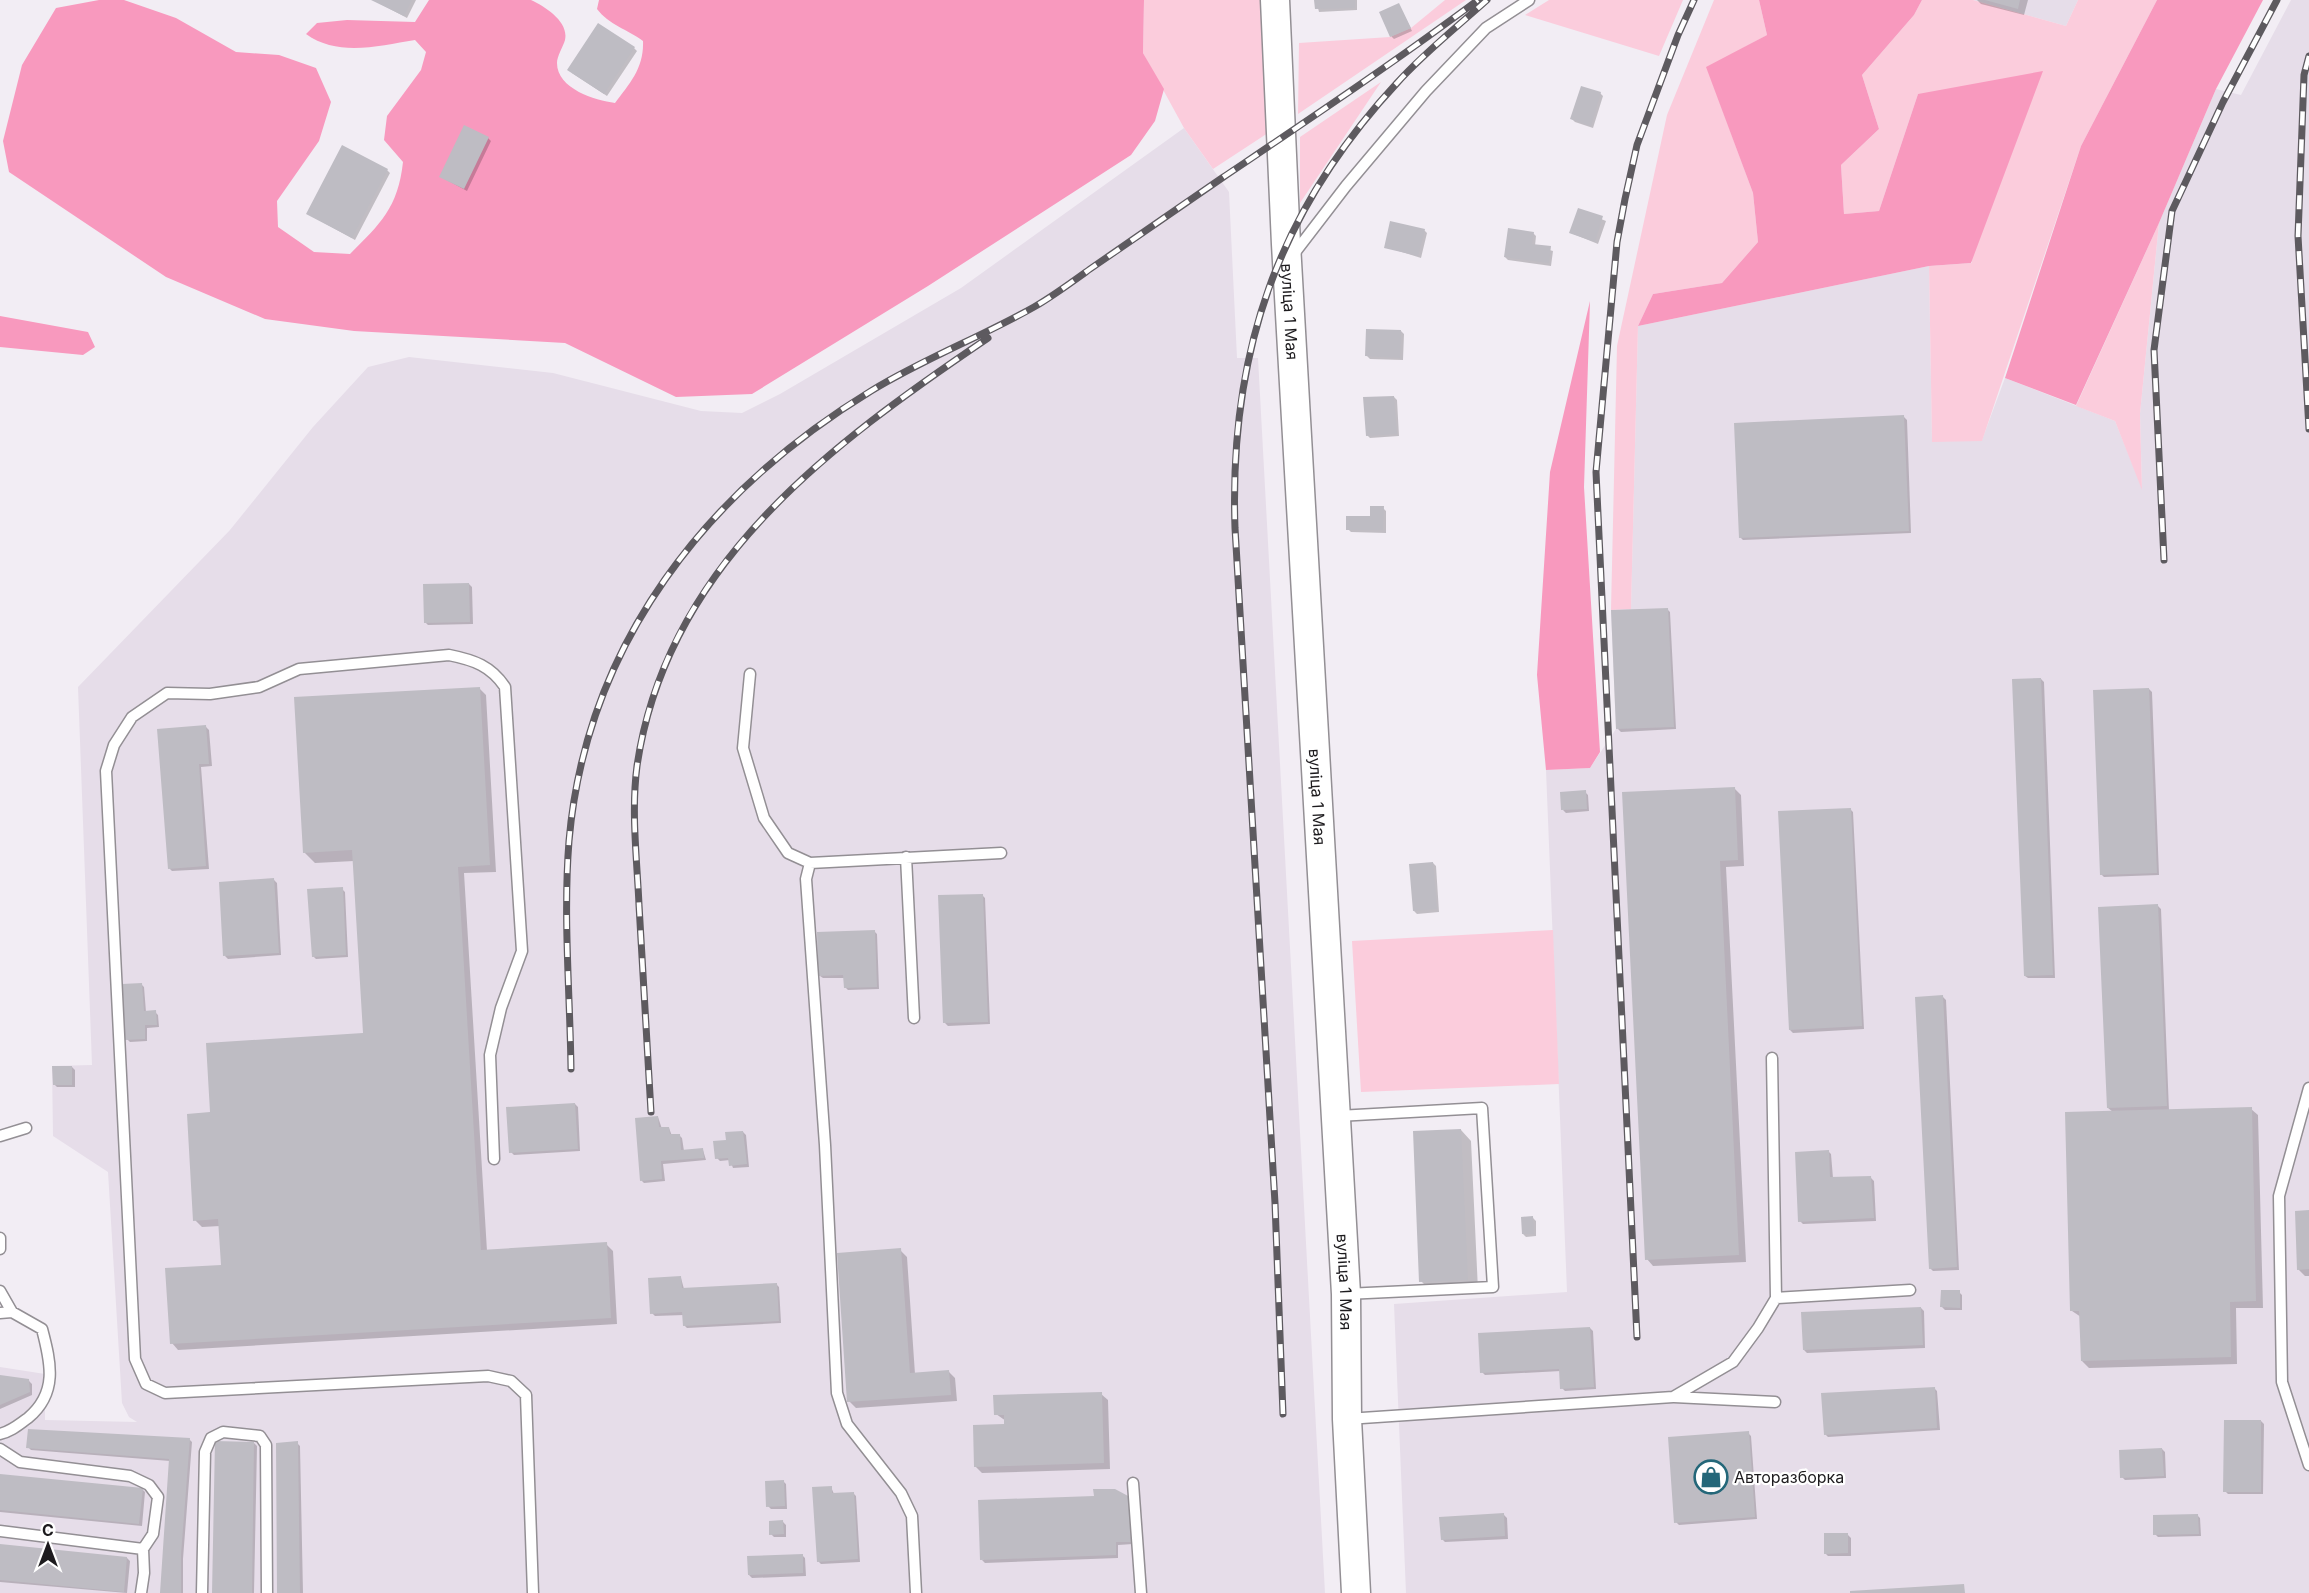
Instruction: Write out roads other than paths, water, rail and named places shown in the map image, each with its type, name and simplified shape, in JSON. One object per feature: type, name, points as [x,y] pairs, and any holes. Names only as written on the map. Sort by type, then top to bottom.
[{"type":"street","name":"вуліца 1 Мая","points":[[1275,0],[1346,1294],[1347,1419],[1356,1593]]},
{"type":"lane","points":[[1288,262],[1346,186],[1426,91],[1486,28],[1529,0]]},
{"type":"lane","points":[[494,1160],[490,1055],[501,1008],[522,951],[505,687],[496,674],[474,660],[449,655],[299,669],[259,687],[210,694],[166,693],[132,717],[114,745],[106,771],[135,1359],[146,1384],[165,1394],[488,1376],[511,1381],[526,1395],[533,1593]]},
{"type":"lane","points":[[750,674],[743,748],[764,818],[788,853],[810,862],[1000,853]]},
{"type":"lane","points":[[906,857],[914,1018]]},
{"type":"lane","points":[[810,862],[806,879],[825,1145],[837,1394],[848,1424],[901,1493],[912,1516],[916,1593]]},
{"type":"lane","points":[[1673,1397],[1732,1362],[1758,1328],[1776,1298],[1772,1058]]},
{"type":"lane","points":[[2309,1088],[2279,1196],[2282,1382],[2309,1465]]},
{"type":"lane","points":[[1336,1117],[1482,1108],[1493,1287],[1346,1294]]},
{"type":"lane","points":[[0,1136],[26,1128]]},
{"type":"lane","points":[[0,1238],[0,1249]]},
{"type":"lane","points":[[1776,1298],[1910,1290]]},
{"type":"lane","points":[[0,1291],[12,1312]]},
{"type":"lane","points":[[0,1312],[12,1312],[42,1329],[50,1358],[48,1394],[36,1412],[11,1432],[0,1434]]},
{"type":"lane","points":[[1347,1419],[1673,1397],[1775,1402]]},
{"type":"lane","points":[[202,1593],[205,1452],[211,1438],[223,1432],[260,1436],[266,1445],[267,1593]]},
{"type":"lane","points":[[0,1449],[20,1462],[130,1476],[149,1485],[158,1497],[153,1534],[143,1549],[144,1573],[141,1593]]},
{"type":"lane","points":[[1133,1483],[1141,1593]]},
{"type":"lane","points":[[0,1531],[143,1549]]},
{"type":"railway","points":[[571,1069],[567,869],[580,769],[600,702],[629,638],[665,580],[708,525],[757,476],[812,431],[891,379],[1014,318],[1048,298],[1478,0]]},
{"type":"railway","points":[[1283,1414],[1275,1203],[1235,528],[1235,464],[1241,403],[1252,345],[1269,289],[1291,235],[1320,182],[1355,132],[1407,72],[1487,0]]},
{"type":"railway","points":[[1637,1337],[1596,472],[1617,242],[1625,199],[1637,145],[1678,35],[1694,0]]},
{"type":"railway","points":[[2164,560],[2154,350],[2172,211],[2223,102],[2277,0]]},
{"type":"railway","points":[[2309,56],[2304,75],[2298,236],[2309,429]]},
{"type":"railway","points":[[651,1112],[635,836],[635,783],[654,694],[682,629],[719,570],[764,516],[816,467],[871,421],[988,338]]},
{"type":"place","name":"Авторазборка","points":[[1711,1477]]}]
